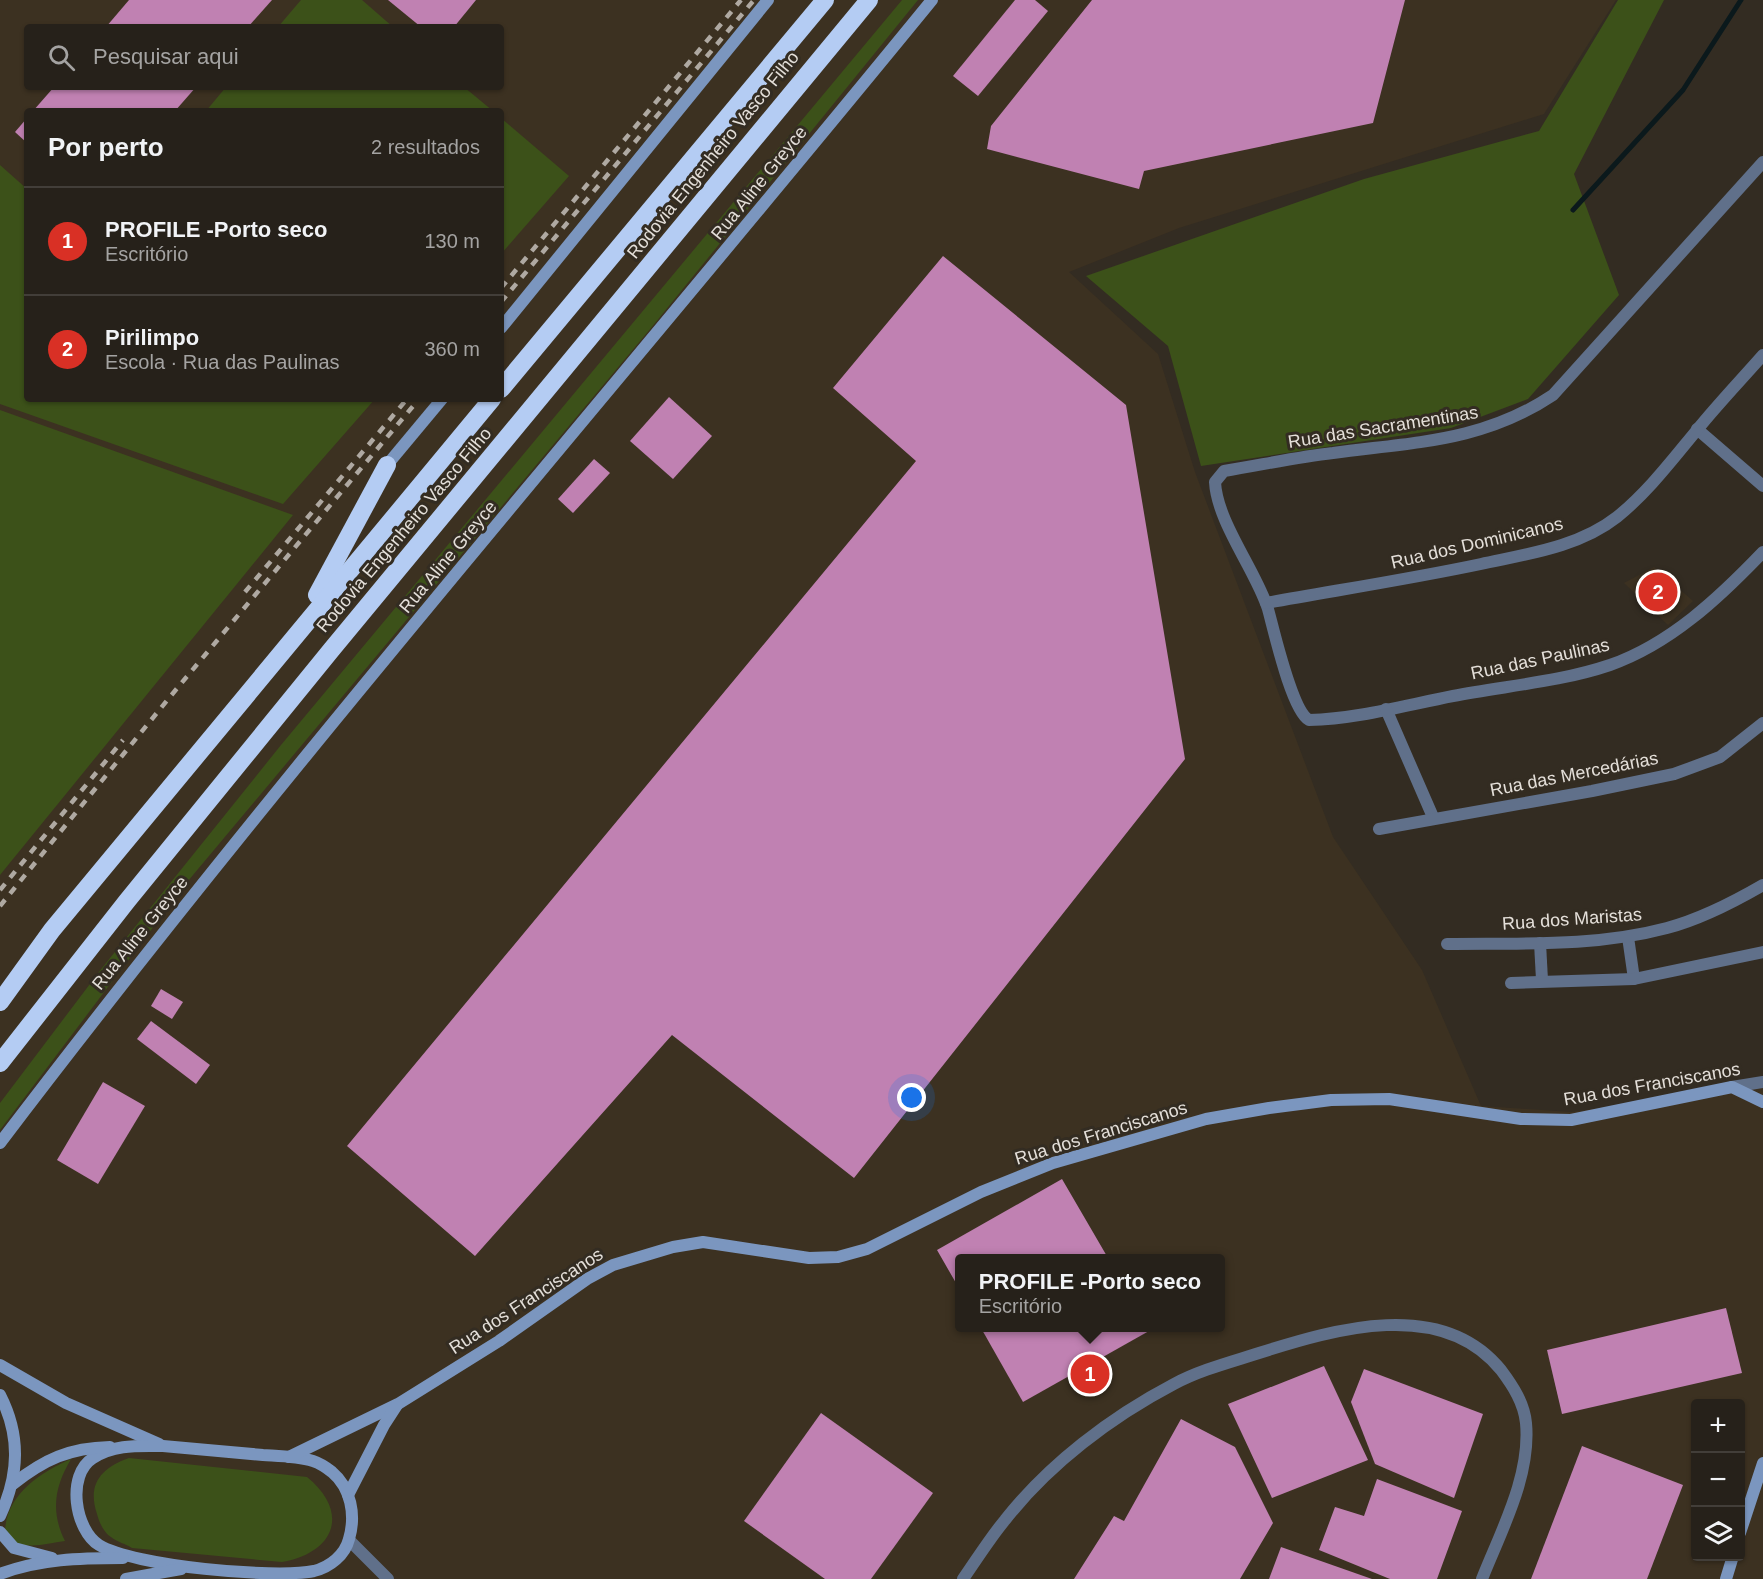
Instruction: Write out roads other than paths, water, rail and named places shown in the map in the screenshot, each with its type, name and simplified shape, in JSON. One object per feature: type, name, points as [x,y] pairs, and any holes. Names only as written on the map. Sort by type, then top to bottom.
[{"type":"highway","name":"Rodovia Engenheiro Vasco Filho","points":[[504,384],[825,0]]},
{"type":"highway","name":"Rodovia Engenheiro Vasco Filho","points":[[0,1063],[127,901],[332,649],[869,0]]},
{"type":"highway","name":"Rodovia Engenheiro Vasco Filho","points":[[0,1002],[52,930],[489,402]]},
{"type":"highway","points":[[289,642],[331,572],[387,465]]},
{"type":"main road","points":[[504,324],[768,0]]},
{"type":"main road","name":"Rua Aline Greyce","points":[[0,1143],[106,1003],[277,790],[932,0]]},
{"type":"main road","points":[[387,465],[440,402]]},
{"type":"main road","points":[[1732,1087],[1763,1102]]},
{"type":"main road","name":"Rua dos Franciscanos","points":[[289,1457],[398,1404],[499,1341],[587,1279],[613,1265],[673,1247],[704,1242],[809,1258],[838,1257],[867,1249],[981,1192],[1053,1163],[1206,1119],[1331,1100],[1389,1099],[1521,1119],[1571,1120],[1732,1087]]},
{"type":"main road","points":[[0,1365],[66,1403],[163,1446]]},
{"type":"main road","points":[[0,1395],[15,1433],[16,1450],[13,1484],[0,1516]]},
{"type":"main road","name":"Rua dos Franciscanos","points":[[348,1495],[384,1425],[398,1404]]},
{"type":"main road","points":[[0,1574],[32,1565],[65,1560],[132,1558],[189,1567],[274,1573],[316,1570],[332,1563],[343,1552],[349,1540],[353,1518],[348,1495],[339,1478],[327,1468],[312,1461],[289,1457],[163,1446],[80,1448],[64,1453],[30,1470],[13,1484]]},
{"type":"main road","points":[[116,1447],[91,1458],[82,1471],[76,1498],[79,1521],[87,1535],[100,1545],[132,1558]]},
{"type":"main road","points":[[1745,1518],[1763,1463]]},
{"type":"main road","points":[[0,1532],[14,1548],[38,1556],[65,1560]]},
{"type":"main road","points":[[1726,1579],[1732,1561]]},
{"type":"main road","points":[[126,1579],[189,1567]]},
{"type":"street","name":"Rua das Sacramentinas","points":[[1296,707],[1266,603],[1234,539],[1216,489],[1216,478],[1221,473],[1328,453],[1460,437],[1496,426],[1528,412],[1553,395],[1763,162]]},
{"type":"street","name":"Rua dos Dominicanos","points":[[1266,603],[1437,573],[1544,550],[1579,539],[1616,518],[1639,496],[1673,462],[1697,429],[1763,355]]},
{"type":"street","points":[[1697,429],[1763,486]]},
{"type":"street","name":"Rua das Paulinas","points":[[1296,707],[1309,720],[1386,709],[1565,676],[1609,665],[1642,651],[1669,635],[1701,610],[1763,552]]},
{"type":"street","points":[[1386,709],[1432,817]]},
{"type":"street","name":"Rua das Mercedárias","points":[[1379,829],[1432,817],[1592,791],[1674,774],[1720,757],[1763,723]]},
{"type":"street","name":"Rua dos Maristas","points":[[1447,944],[1540,943],[1628,937],[1700,917],[1763,885]]},
{"type":"street","points":[[1628,937],[1635,979]]},
{"type":"street","points":[[1540,943],[1542,980]]},
{"type":"street","points":[[1511,983],[1542,980],[1635,979],[1763,952]]},
{"type":"street","name":"Rua dos Franciscanos","points":[[1732,1087],[1763,1082]]},
{"type":"street","points":[[963,1579],[1005,1518],[1069,1454],[1175,1383],[1316,1335],[1374,1325],[1402,1325],[1437,1329],[1465,1340],[1491,1358],[1522,1403],[1526,1435],[1520,1484],[1482,1579]]},
{"type":"street","points":[[349,1540],[388,1579]]},
{"type":"street","points":[[274,1573],[299,1579]]},
{"type":"waterway","points":[[1573,210],[1683,90],[1741,0]]},
{"type":"railway","points":[[504,284],[741,0]]},
{"type":"railway","points":[[504,298],[754,0]]},
{"type":"railway","points":[[245,592],[404,402]]},
{"type":"railway","points":[[0,906],[169,698],[416,402]]},
{"type":"railway","points":[[0,890],[123,740]]},
{"type":"place","name":"Pirilimpo","points":[[1658,592]]},
{"type":"place","name":"PROFILE -Porto seco","points":[[1090,1374]]}]
